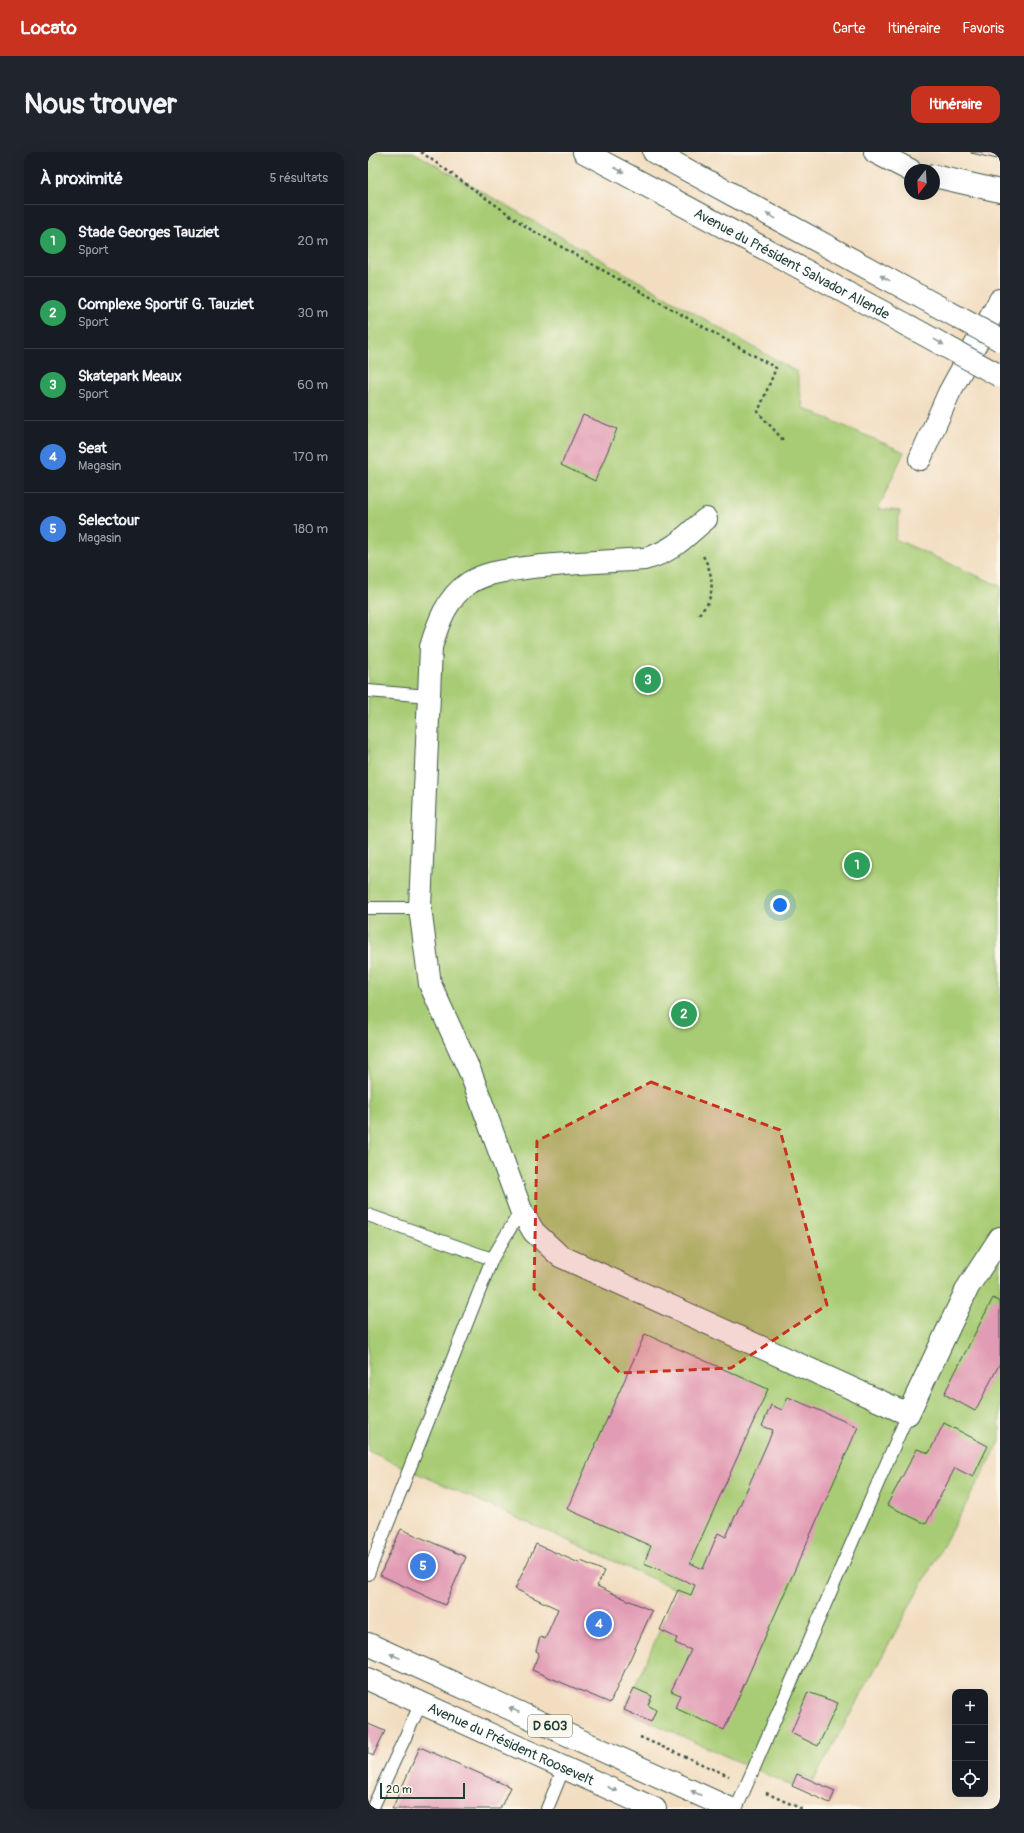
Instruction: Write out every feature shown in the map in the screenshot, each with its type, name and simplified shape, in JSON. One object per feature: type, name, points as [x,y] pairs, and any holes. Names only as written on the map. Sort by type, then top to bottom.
[{"type":"street","name":"Avenue du Président Salvador Allende","points":[[584,152],[1000,376]]},
{"type":"street","points":[[654,152],[1000,340]]},
{"type":"street","points":[[875,152],[904,167]]},
{"type":"street","points":[[940,177],[1000,191]]},
{"type":"street","points":[[920,459],[949,393],[1000,300]]},
{"type":"street","points":[[706,519],[670,550],[644,559],[544,566],[489,573],[468,583],[453,598],[440,619],[431,647],[420,908],[430,984],[471,1074],[521,1210],[534,1232],[560,1256],[908,1414],[968,1287],[1000,1238]]},
{"type":"street","name":"D 603","points":[[368,1644],[731,1809]]},
{"type":"street","name":"Avenue du Président Roosevelt","points":[[368,1679],[655,1809]]},
{"type":"lane","points":[[368,691],[429,696]]},
{"type":"lane","points":[[368,908],[420,908]]},
{"type":"lane","points":[[368,1574],[492,1259],[521,1210]]},
{"type":"lane","points":[[368,1215],[492,1259]]},
{"type":"lane","points":[[736,1809],[908,1414]]},
{"type":"lane","points":[[372,1809],[421,1703]]},
{"type":"lane","points":[[547,1809],[564,1767]]},
{"type":"path","points":[[421,152],[528,228],[776,368],[758,412],[784,441]]},
{"type":"path","points":[[686,536],[698,548],[709,565],[712,585],[708,602],[698,614]]},
{"type":"highlighted area","points":[[651,1082],[780,1130],[827,1305],[731,1368],[620,1373],[534,1289],[537,1141]]},
{"type":"green space","points":[[368,152],[413,152],[797,372],[803,408],[904,452],[878,509],[900,511],[895,539],[1000,586],[1000,1442],[814,1780],[798,1774],[792,1786],[624,1710],[678,1590],[368,1451]]},
{"type":"building","points":[[996,152],[997,159],[971,153]]},
{"type":"building","points":[[583,415],[617,429],[595,481],[561,465]]},
{"type":"building","points":[[993,1298],[1000,1302],[1000,1363],[975,1411],[944,1394]]},
{"type":"building","points":[[645,1334],[768,1389],[690,1563],[703,1569],[718,1533],[726,1537],[773,1430],[762,1426],[771,1405],[782,1410],[788,1397],[858,1427],[724,1730],[675,1708],[680,1695],[671,1691],[691,1650],[675,1643],[677,1638],[660,1630],[678,1590],[691,1595],[695,1585],[644,1563],[651,1546],[567,1509]]},
{"type":"building","points":[[944,1423],[988,1446],[973,1477],[955,1468],[926,1524],[887,1505],[917,1449],[929,1453]]},
{"type":"building","points":[[401,1529],[466,1557],[445,1605],[380,1575]]},
{"type":"building","points":[[536,1544],[579,1563],[581,1561],[604,1571],[597,1586],[652,1611],[610,1703],[532,1670],[539,1653],[536,1651],[540,1637],[545,1639],[558,1609],[515,1589]]},
{"type":"building","points":[[634,1688],[652,1696],[648,1705],[656,1710],[651,1722],[624,1710]]},
{"type":"building","points":[[808,1692],[838,1703],[818,1746],[791,1733]]},
{"type":"building","points":[[368,1724],[385,1731],[373,1756],[368,1753]]},
{"type":"building","points":[[420,1747],[510,1787],[500,1809],[392,1809]]},
{"type":"building","points":[[797,1774],[835,1791],[830,1803],[792,1786]]},
{"type":"place","name":"Skatepark Meaux","points":[[648,680]]},
{"type":"place","name":"Stade Georges Tauziet","points":[[857,865]]},
{"type":"place","name":"Complexe Sportif G. Tauziet","points":[[684,1014]]},
{"type":"place","name":"Selectour","points":[[423,1566]]},
{"type":"place","name":"Seat","points":[[599,1624]]}]
